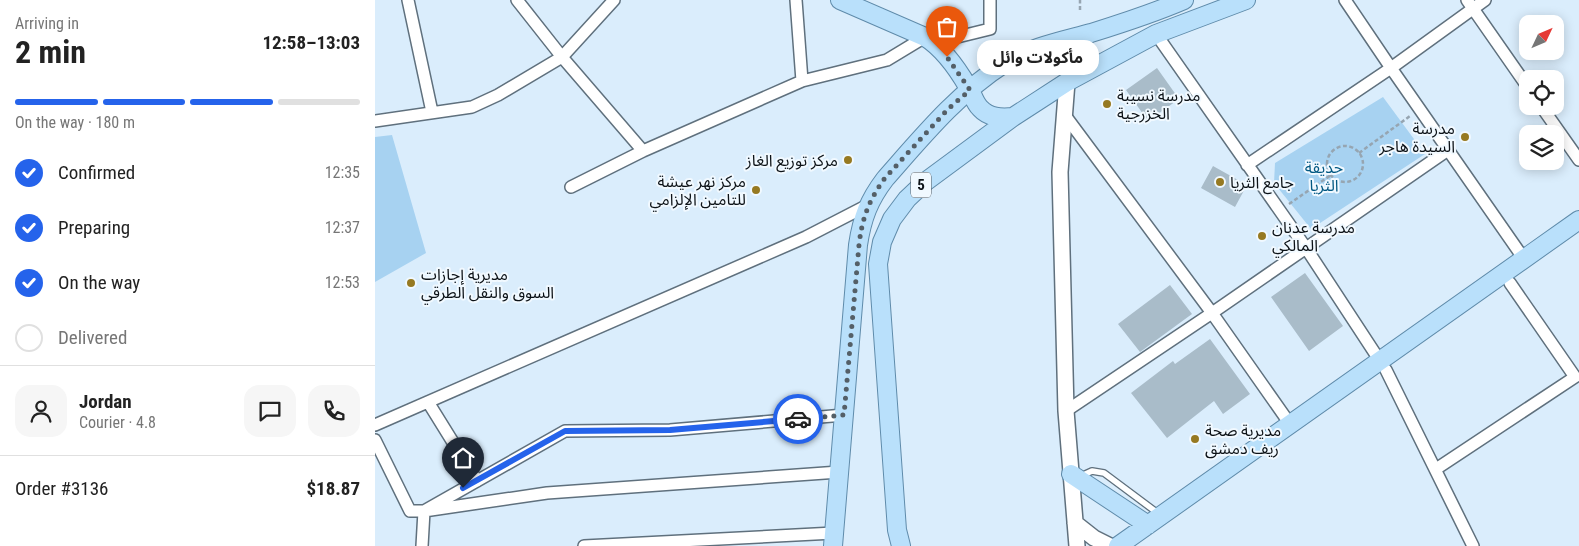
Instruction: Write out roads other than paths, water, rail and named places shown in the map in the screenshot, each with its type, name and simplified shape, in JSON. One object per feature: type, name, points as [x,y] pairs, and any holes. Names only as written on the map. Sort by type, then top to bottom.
[{"type":"main road","points":[[839,0],[929,40],[947,57],[981,109],[990,116],[1001,118],[1013,117]]},
{"type":"main road","name":"5","points":[[834,539],[861,224],[876,191],[885,178],[948,109],[1006,63],[1030,52],[1149,14],[1182,0]]},
{"type":"main road","name":"5","points":[[900,545],[897,530],[878,264],[882,242],[892,219],[913,193],[925,182],[1013,117],[1067,82],[1156,34],[1246,0]]},
{"type":"main road","points":[[1137,546],[1579,220]]},
{"type":"main road","points":[[1118,546],[1290,424],[1509,283],[1579,233]]},
{"type":"main road","points":[[1074,476],[1154,520]]},
{"type":"street","points":[[408,0],[432,112]]},
{"type":"street","points":[[517,0],[562,58],[643,151]]},
{"type":"street","points":[[375,121],[471,107],[499,95],[562,58],[614,0]]},
{"type":"street","points":[[796,0],[802,81]]},
{"type":"street","points":[[571,187],[643,151],[802,81],[887,60],[929,40],[989,29],[990,0]]},
{"type":"street","points":[[1345,0],[1524,259]]},
{"type":"street","points":[[1247,165],[1391,68],[1470,4],[1485,0]]},
{"type":"street","points":[[1470,4],[1519,74]]},
{"type":"street","points":[[1156,34],[1306,248],[1383,365],[1473,546]]},
{"type":"street","points":[[1067,82],[1060,172],[1066,411],[1074,476],[1077,546]]},
{"type":"street","points":[[1064,114],[1212,313],[1290,424]]},
{"type":"street","points":[[1547,115],[1579,160]]},
{"type":"street","points":[[1066,411],[1448,150]]},
{"type":"street","points":[[375,425],[806,237],[868,205]]},
{"type":"street","points":[[1436,469],[1577,377],[1509,283]]},
{"type":"street","points":[[428,402],[477,481]]},
{"type":"street","points":[[424,511],[565,431],[670,430],[844,415]]},
{"type":"street","points":[[375,440],[410,511],[424,511],[547,493],[839,472]]},
{"type":"street","points":[[422,546],[424,511]]},
{"type":"street","points":[[1075,523],[1094,538],[1110,546]]},
{"type":"street","points":[[583,546],[834,539]]},
{"type":"place","name":"مأكولات وائل","points":[[947,57]]},
{"type":"place","name":"مدرسة نسيبة الخزرجية","points":[[1107,104]]},
{"type":"place","name":"مدرسة السيدة هاجر","points":[[1465,137]]},
{"type":"place","name":"مركز توزيع الغاز","points":[[848,160]]},
{"type":"place","name":"جامع الثريا","points":[[1220,182]]},
{"type":"place","name":"مركز نهر عيشة للتامين الإلزامي","points":[[756,190]]},
{"type":"place","name":"مدرسة عدنان المالكي","points":[[1262,236]]},
{"type":"place","name":"مديرية إجازات السوق والنقل الطرقي","points":[[411,283]]},
{"type":"place","name":"مديرية صحة ريف دمشق","points":[[1195,439]]},
{"type":"park label","name":"حديقة الثريا","points":[[1324,176]]}]
